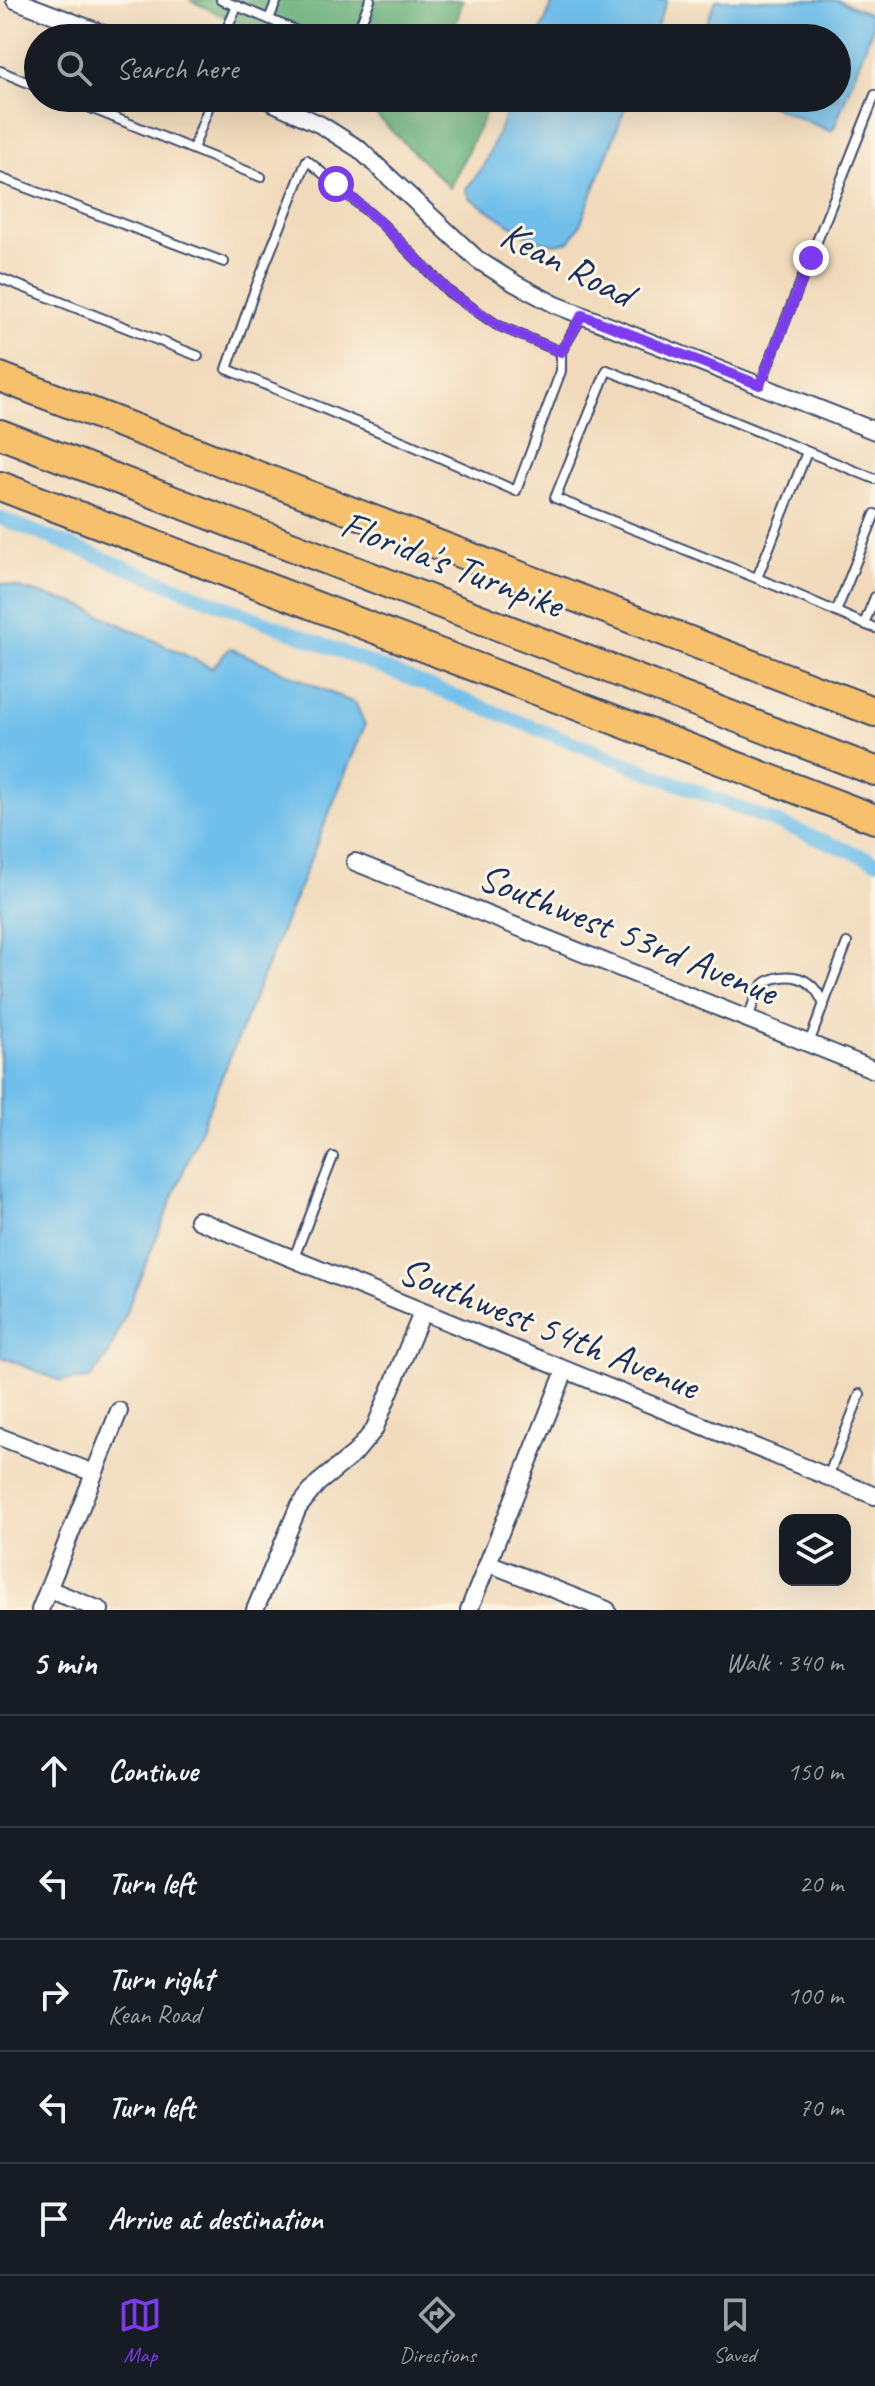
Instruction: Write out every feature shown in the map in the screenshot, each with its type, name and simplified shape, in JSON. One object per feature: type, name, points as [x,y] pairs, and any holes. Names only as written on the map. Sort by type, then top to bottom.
[{"type":"highway","name":"Florida's Turnpike","points":[[0,377],[875,712]]},
{"type":"highway","name":"Florida's Turnpike","points":[[0,434],[875,771]]},
{"type":"highway","points":[[0,486],[875,819]]},
{"type":"street","points":[[15,0],[78,24]]},
{"type":"street","name":"Kean Road","points":[[293,112],[359,149],[478,260],[516,284],[556,305],[875,431]]},
{"type":"street","name":"Southwest 53rd Avenue","points":[[355,862],[875,1070]]},
{"type":"street","name":"Southwest 54th Avenue","points":[[198,1220],[875,1496]]},
{"type":"street","points":[[255,1610],[298,1508],[317,1484],[355,1453],[374,1430],[422,1313]]},
{"type":"street","points":[[469,1610],[565,1371]]},
{"type":"street","points":[[40,1610],[119,1411]]},
{"type":"street","points":[[0,1437],[94,1473]]},
{"type":"street","points":[[488,1563],[607,1610]]},
{"type":"street","points":[[48,1589],[100,1610]]},
{"type":"lane","points":[[221,0],[281,24]]},
{"type":"lane","points":[[269,19],[277,0]]},
{"type":"lane","points":[[361,24],[370,0]]},
{"type":"lane","points":[[229,24],[237,6]]},
{"type":"lane","points":[[0,71],[24,81]]},
{"type":"lane","points":[[760,385],[875,95]]},
{"type":"lane","points":[[101,112],[261,177]]},
{"type":"lane","points":[[193,149],[207,112]]},
{"type":"lane","points":[[561,352],[497,325],[449,292],[382,224],[307,160],[227,369],[516,491],[561,371],[561,352],[582,315]]},
{"type":"lane","points":[[0,178],[224,262]]},
{"type":"lane","points":[[0,278],[198,356]]},
{"type":"lane","points":[[875,479],[607,370],[555,498],[875,628]]},
{"type":"lane","points":[[757,578],[807,452]]},
{"type":"lane","points":[[836,612],[875,514]]},
{"type":"lane","points":[[864,624],[875,597]]},
{"type":"lane","points":[[809,1044],[847,943]]},
{"type":"lane","points":[[748,1019],[759,991],[765,983],[775,978],[792,976],[808,980],[824,1005]]},
{"type":"lane","points":[[293,1260],[333,1157]]},
{"type":"lane","points":[[828,1478],[860,1394]]},
{"type":"green space","points":[[189,0],[463,0],[456,24],[241,24]]},
{"type":"green space","points":[[372,112],[486,112],[450,188]]},
{"type":"water","points":[[554,0],[667,0],[658,24],[544,24]]},
{"type":"water","points":[[716,0],[838,0],[870,14],[873,26],[851,84],[851,24],[706,24]]},
{"type":"water","points":[[507,112],[624,112],[580,225],[570,241],[555,244],[534,240],[470,198],[466,189],[483,167]]},
{"type":"water","points":[[786,112],[840,112],[830,131]]},
{"type":"water","points":[[0,583],[78,604],[212,668],[230,648],[356,704],[365,725],[109,1354],[90,1379],[60,1381],[0,1356]]},
{"type":"waterway","points":[[0,518],[875,861]]},
{"type":"route","points":[[336,184],[382,224],[449,292],[497,325],[561,352],[582,315],[760,385],[811,258]]}]
